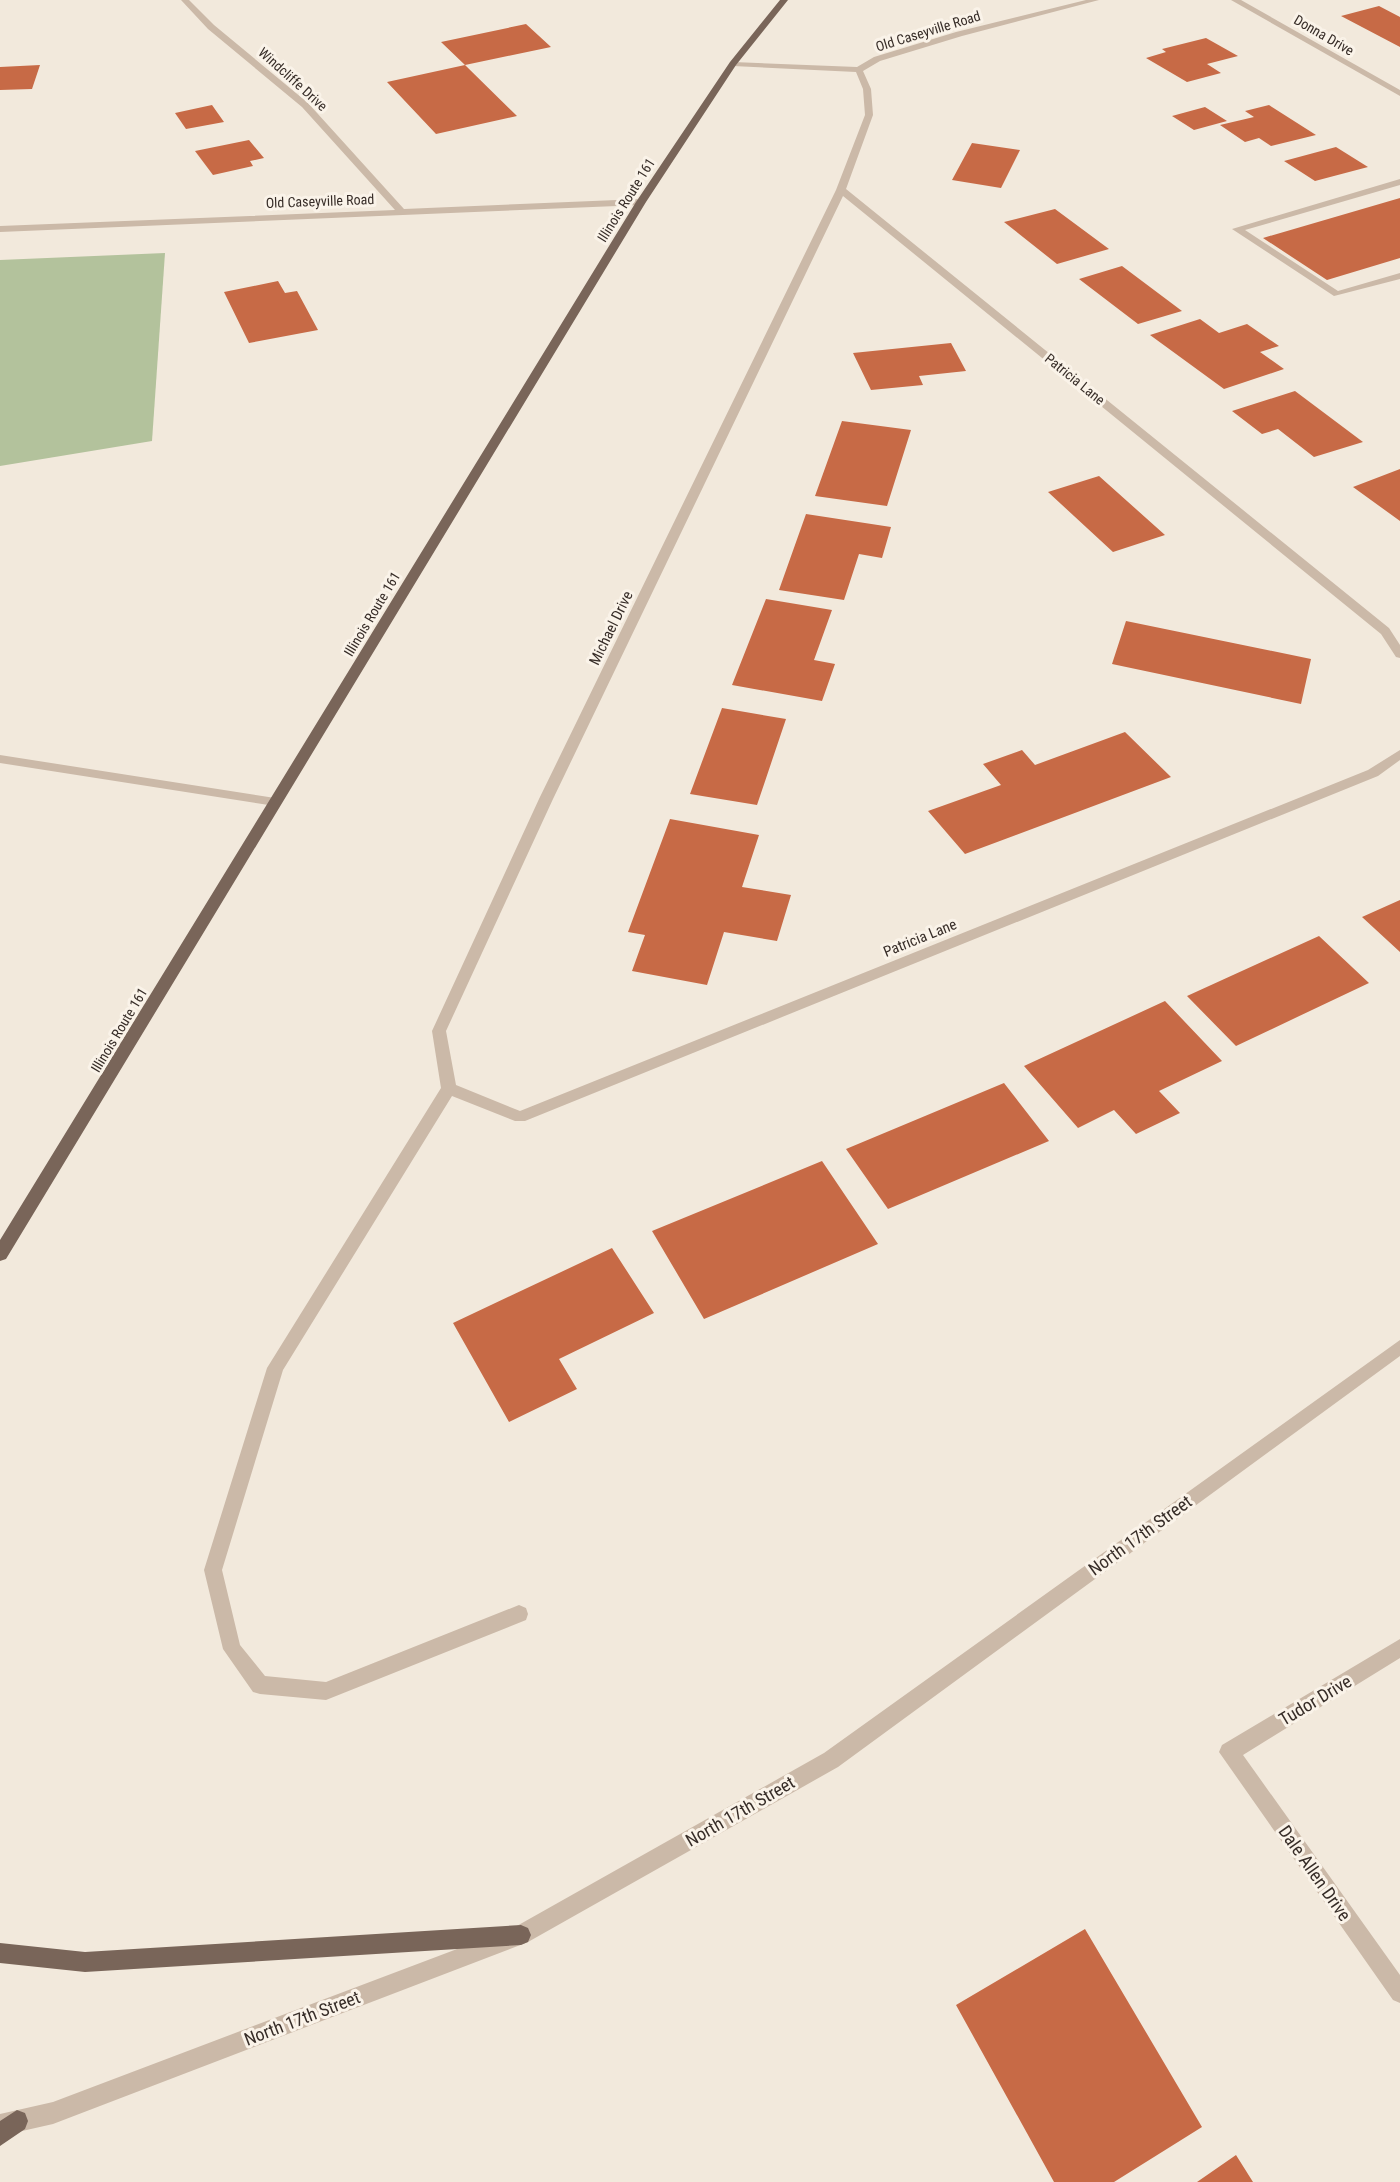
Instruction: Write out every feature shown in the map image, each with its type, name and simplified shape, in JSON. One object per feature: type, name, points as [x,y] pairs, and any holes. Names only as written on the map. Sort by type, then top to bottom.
[{"type":"main road","name":"Illinois Route 161","points":[[0,1254],[641,202],[733,64],[784,0]]},
{"type":"main road","points":[[0,1953],[85,1962],[521,1935]]},
{"type":"main road","points":[[0,2135],[9,2123]]},
{"type":"street","name":"Windcliffe Drive","points":[[185,0],[211,27],[305,105],[400,211]]},
{"type":"street","name":"Old Caseyville Road","points":[[733,64],[859,70],[877,60],[959,34],[1095,0]]},
{"type":"street","name":"Donna Drive","points":[[1235,0],[1400,93]]},
{"type":"street","points":[[841,190],[869,115],[867,89],[859,70]]},
{"type":"street","points":[[1400,183],[1237,228],[1337,294],[1400,276]]},
{"type":"street","name":"Patricia Lane","points":[[841,190],[1385,631],[1400,654]]},
{"type":"street","name":"Michael Drive","points":[[449,1088],[439,1031],[546,799],[841,190]]},
{"type":"street","name":"Old Caseyville Road","points":[[0,228],[641,202]]},
{"type":"street","name":"Patricia Lane","points":[[449,1088],[520,1118],[1372,772],[1400,754]]},
{"type":"street","points":[[0,759],[275,802]]},
{"type":"street","points":[[449,1088],[274,1368],[213,1570],[232,1649],[260,1684],[326,1691],[519,1614]]},
{"type":"street","name":"North 17th Street","points":[[9,2123],[52,2113],[521,1935],[831,1760],[1400,1347]]},
{"type":"street","name":"Tudor Drive","points":[[1229,1752],[1400,1648]]},
{"type":"street","name":"Dale Allen Drive","points":[[1229,1752],[1400,1993]]},
{"type":"green space","points":[[165,253],[152,441],[0,466],[0,260]]},
{"type":"building","points":[[1379,6],[1400,17],[1400,47],[1341,16]]},
{"type":"building","points":[[526,24],[551,47],[465,65],[441,42]]},
{"type":"building","points":[[1206,38],[1238,56],[1207,64],[1221,73],[1187,82],[1146,58],[1166,52],[1162,49]]},
{"type":"building","points":[[40,65],[32,89],[0,90],[0,67]]},
{"type":"building","points":[[465,65],[517,116],[436,134],[387,82]]},
{"type":"building","points":[[212,105],[224,122],[186,129],[175,113]]},
{"type":"building","points":[[1269,105],[1316,135],[1271,146],[1259,138],[1245,142],[1220,125],[1254,117],[1245,111]]},
{"type":"building","points":[[1205,107],[1227,121],[1194,130],[1172,116]]},
{"type":"building","points":[[249,140],[264,158],[250,161],[253,166],[213,175],[195,151]]},
{"type":"building","points":[[972,143],[1020,150],[1001,188],[952,180]]},
{"type":"building","points":[[1336,147],[1368,167],[1315,181],[1284,161]]},
{"type":"building","points":[[1400,198],[1400,258],[1327,280],[1263,238]]},
{"type":"building","points":[[1055,209],[1109,249],[1057,264],[1004,222]]},
{"type":"building","points":[[1122,266],[1182,311],[1138,324],[1079,279]]},
{"type":"building","points":[[278,281],[285,293],[297,291],[318,330],[249,343],[224,292]]},
{"type":"building","points":[[1200,319],[1219,333],[1247,324],[1279,346],[1260,352],[1284,369],[1224,389],[1150,335]]},
{"type":"building","points":[[951,343],[966,371],[919,376],[923,385],[871,390],[853,353]]},
{"type":"building","points":[[1295,391],[1363,442],[1314,457],[1278,429],[1262,434],[1232,411]]},
{"type":"building","points":[[842,421],[911,430],[887,506],[815,496]]},
{"type":"building","points":[[1400,469],[1400,521],[1353,487]]},
{"type":"building","points":[[1099,476],[1165,535],[1113,552],[1048,492]]},
{"type":"building","points":[[806,514],[891,527],[882,558],[859,554],[844,600],[779,590]]},
{"type":"building","points":[[766,599],[832,610],[814,660],[835,664],[822,701],[732,685]]},
{"type":"building","points":[[1126,621],[1311,659],[1301,704],[1112,664]]},
{"type":"building","points":[[722,708],[786,719],[757,805],[690,794]]},
{"type":"building","points":[[1125,732],[1171,777],[965,854],[928,811],[1001,785],[983,764],[1022,750],[1035,765]]},
{"type":"building","points":[[670,819],[759,835],[742,887],[791,895],[777,941],[724,932],[707,985],[632,971],[645,935],[628,932]]},
{"type":"building","points":[[1400,900],[1400,952],[1362,917]]},
{"type":"building","points":[[1319,936],[1369,983],[1236,1046],[1187,996]]},
{"type":"building","points":[[1165,1001],[1222,1061],[1159,1091],[1180,1113],[1136,1134],[1114,1110],[1078,1128],[1024,1066]]},
{"type":"building","points":[[1004,1083],[1049,1141],[888,1209],[846,1149]]},
{"type":"building","points":[[822,1161],[878,1244],[704,1319],[652,1231]]},
{"type":"building","points":[[612,1248],[654,1313],[559,1359],[577,1389],[509,1422],[453,1323]]},
{"type":"building","points":[[1085,1929],[1202,2127],[1114,2182],[1054,2182],[956,2005]]},
{"type":"building","points":[[1236,2155],[1253,2182],[1197,2182]]}]
